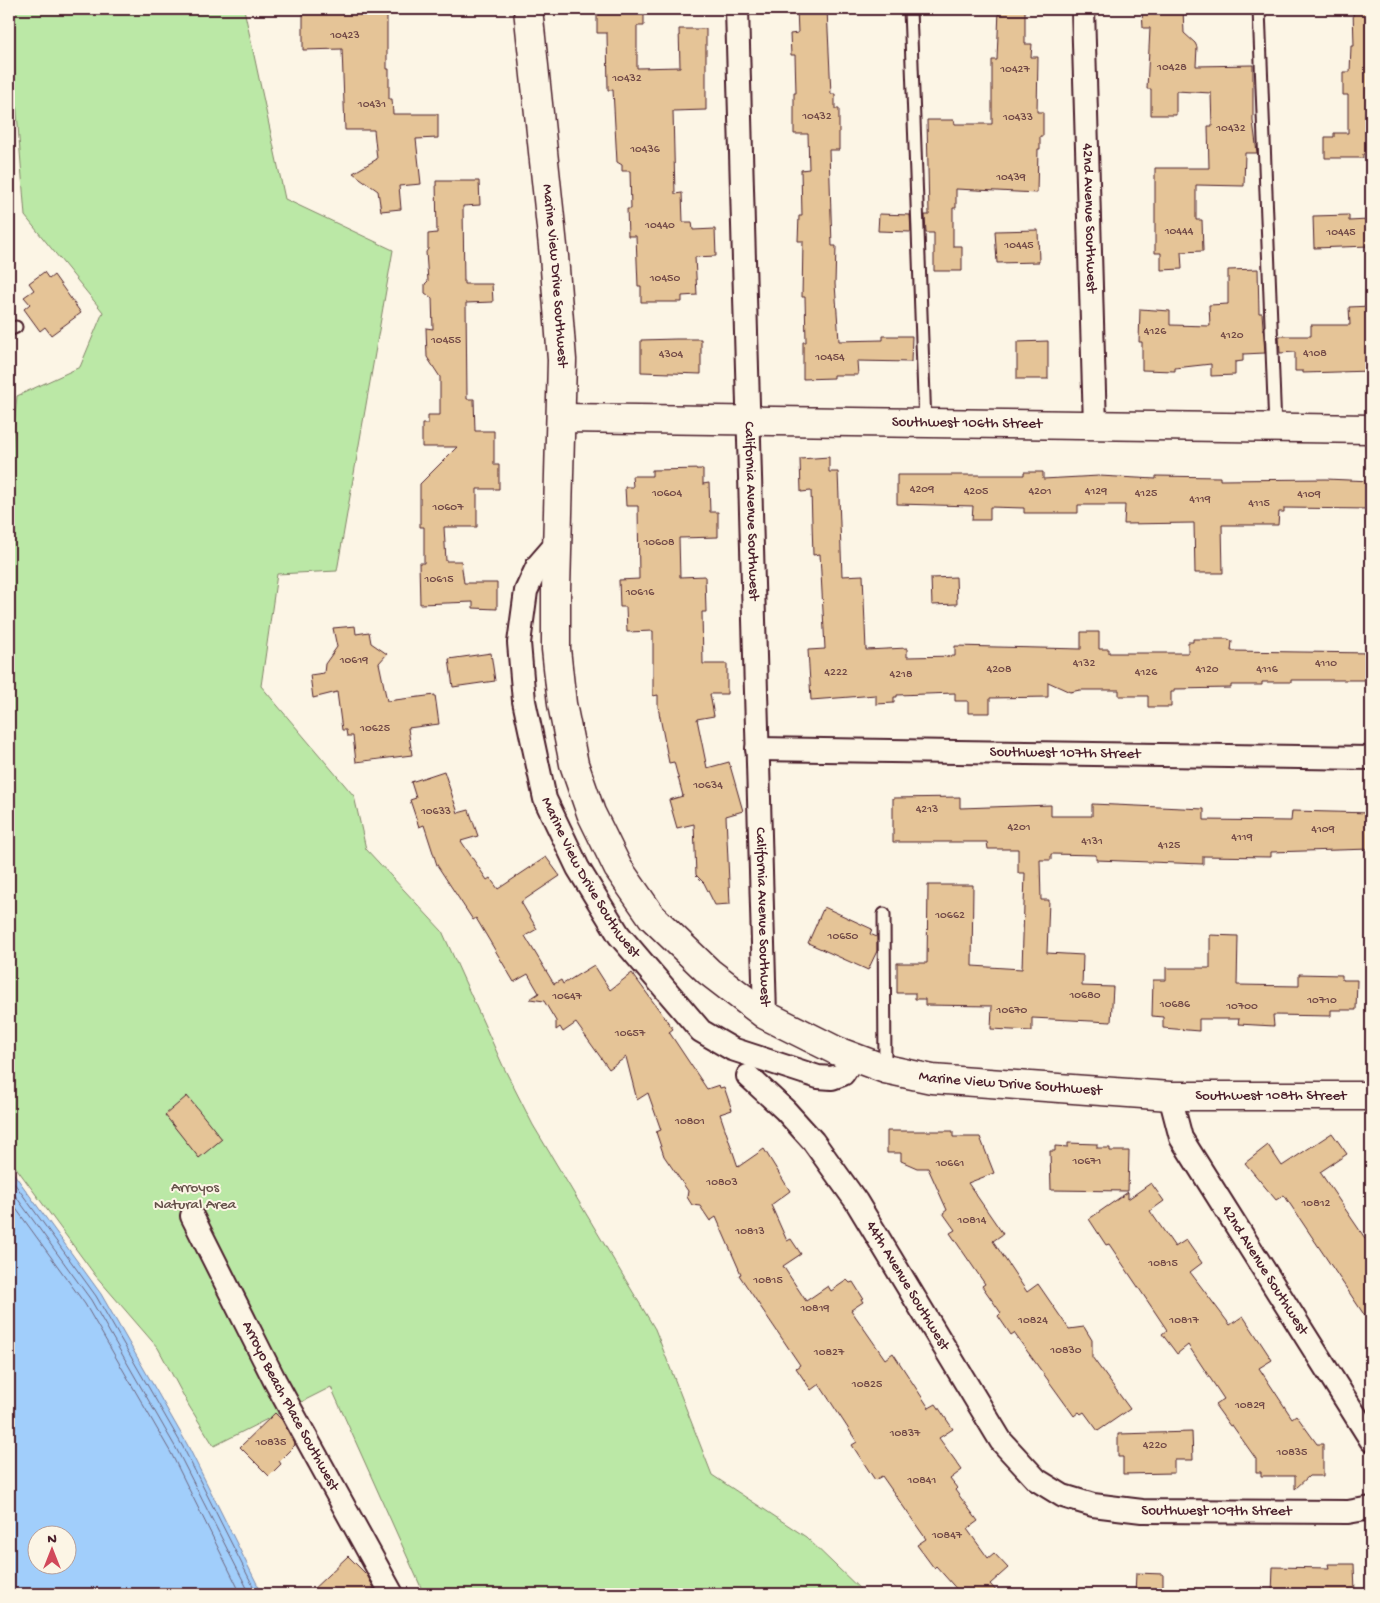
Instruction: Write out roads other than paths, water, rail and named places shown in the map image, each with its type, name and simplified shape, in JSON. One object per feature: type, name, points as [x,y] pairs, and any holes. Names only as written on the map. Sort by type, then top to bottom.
[{"type":"street","name":"Marine View Drive Southwest","points":[[528,9],[554,256],[562,360],[556,649],[562,704],[574,764],[591,813],[618,868],[652,917],[710,972],[765,1015],[854,1057],[885,1069],[950,1081],[1170,1096]]},
{"type":"street","name":"California Avenue Southwest","points":[[737,9],[765,1015]]},
{"type":"street","name":"42nd Avenue Southwest","points":[[1084,9],[1095,426]]},
{"type":"street","name":"Southwest 106th Street","points":[[562,418],[1371,430]]},
{"type":"street","name":"Marine View Drive Southwest","points":[[558,542],[538,565],[526,591],[519,643],[524,701],[545,799],[578,868],[619,935],[701,1031],[732,1049],[818,1077],[832,1078],[843,1074],[854,1057]]},
{"type":"street","name":"Southwest 107th Street","points":[[757,749],[1371,758]]},
{"type":"street","name":"44th Avenue Southwest","points":[[748,1076],[785,1110],[813,1141],[856,1201],[1001,1441],[1037,1480],[1063,1496]]},
{"type":"street","name":"42nd Avenue Southwest","points":[[1170,1096],[1181,1138],[1371,1440]]},
{"type":"street","name":"Southwest 108th Street","points":[[1170,1096],[1371,1096]]},
{"type":"street","name":"Arroyo Beach Place Southwest","points":[[192,1216],[275,1381],[392,1594]]},
{"type":"street","name":"Southwest 109th Street","points":[[1063,1496],[1093,1505],[1167,1513],[1348,1512],[1371,1508]]},
{"type":"lane","points":[[910,9],[925,424]]},
{"type":"lane","points":[[1258,9],[1275,428]]},
{"type":"lane","points":[[884,914],[885,1069]]},
{"type":"water","points":[[9,1167],[101,1294],[187,1444],[262,1594],[9,1594]]},
{"type":"park label","name":"Arroyos Natural Area","points":[[195,1196]]}]
